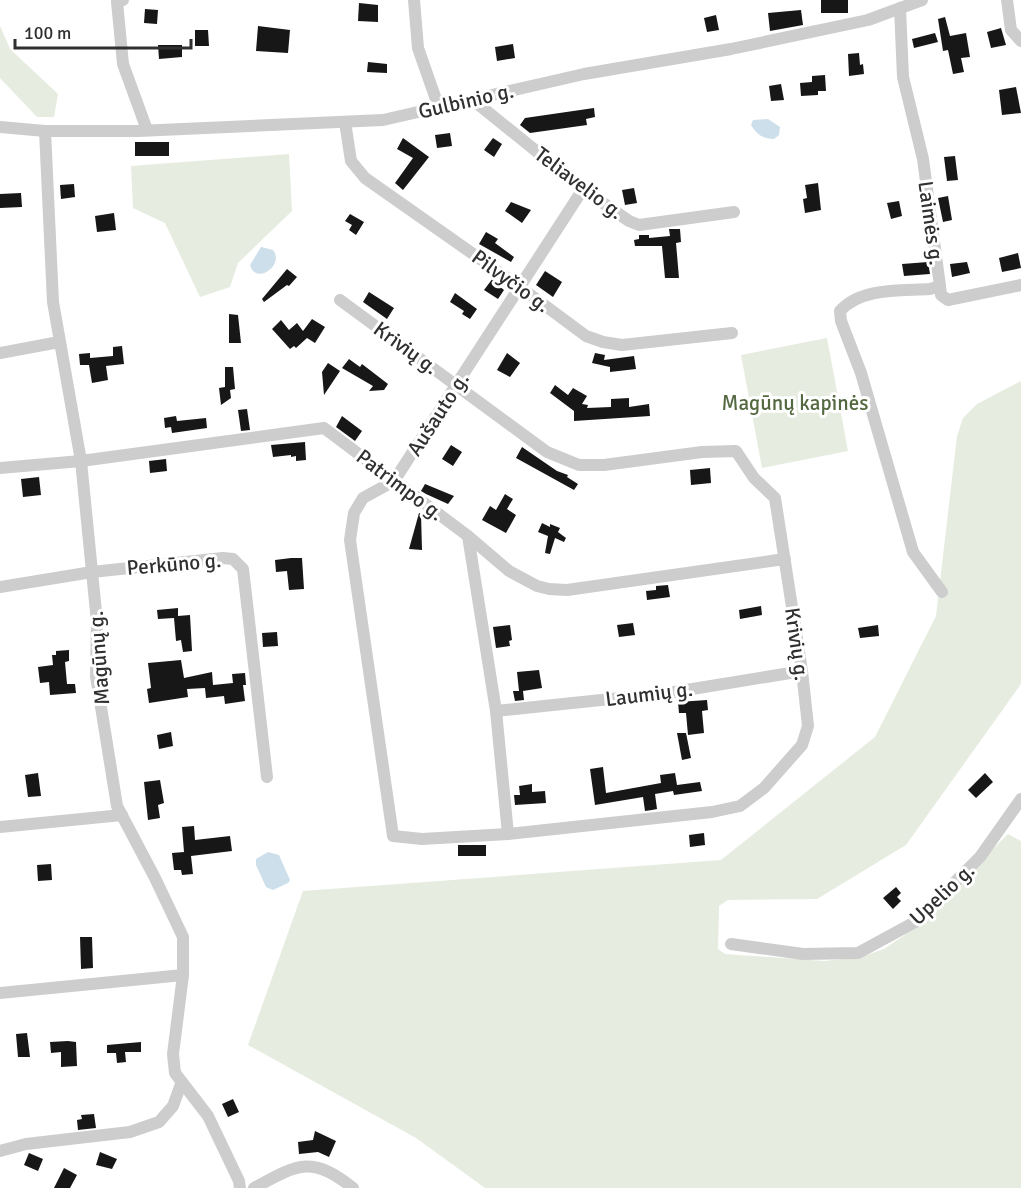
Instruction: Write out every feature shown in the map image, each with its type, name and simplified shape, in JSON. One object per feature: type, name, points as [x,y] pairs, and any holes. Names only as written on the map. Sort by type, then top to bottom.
[{"type":"street","points":[[123,0],[117,2],[123,64],[147,130]]},
{"type":"street","points":[[414,0],[418,48],[439,108]]},
{"type":"street","name":"Gulbinio g.","points":[[0,127],[45,131],[147,130],[383,120],[584,74],[731,49],[868,20],[922,0]]},
{"type":"street","points":[[1007,0],[1011,30],[1021,41]]},
{"type":"street","name":"Laimės g.","points":[[900,8],[903,77],[922,159],[939,286],[930,289],[868,294],[853,300],[840,311],[841,321],[861,373],[913,552],[942,592]]},
{"type":"street","name":"Teliavelio g.","points":[[473,100],[583,189],[629,221],[639,225],[734,212]]},
{"type":"street","name":"Pilvyčio g.","points":[[345,122],[351,161],[365,178],[586,336],[622,345],[732,333]]},
{"type":"street","name":"Magūnų g.","points":[[45,131],[53,302],[81,461],[98,622],[96,676],[117,806],[183,937],[183,975],[173,1054],[175,1073],[208,1116],[239,1181],[240,1188]]},
{"type":"street","name":"Aušauto g.","points":[[377,718],[350,540],[354,513],[363,498],[394,481],[583,189]]},
{"type":"street","points":[[939,286],[941,295],[948,300],[1021,285]]},
{"type":"street","name":"Krivių g.","points":[[340,300],[548,452],[579,465],[604,465],[702,452],[736,451],[754,478],[775,498],[802,671],[808,726],[802,745],[764,788],[740,806],[712,812],[508,834],[422,839],[393,836],[377,718]]},
{"type":"street","points":[[0,353],[59,342]]},
{"type":"street","name":"Patrimpo g.","points":[[0,468],[81,461],[324,428],[468,536],[509,571],[537,586],[567,590],[785,559]]},
{"type":"street","points":[[468,536],[496,711],[508,834]]},
{"type":"street","name":"Perkūno g.","points":[[0,586],[92,572],[222,558],[233,559],[243,569],[267,777]]},
{"type":"street","name":"Laumių g.","points":[[496,711],[668,693],[802,671]]},
{"type":"street","name":"Upelio g.","points":[[731,944],[803,954],[858,953],[915,922],[980,857],[1021,799]]},
{"type":"street","points":[[0,827],[122,815]]},
{"type":"street","points":[[0,993],[183,975]]},
{"type":"street","points":[[0,1151],[26,1144],[130,1132],[159,1122],[173,1106],[182,1084]]},
{"type":"street","points":[[254,1188],[285,1171],[303,1166],[320,1167],[338,1176],[353,1188]]},
{"type":"green space","points":[[0,26],[10,49],[58,94],[54,117],[37,117],[0,78]]},
{"type":"green space","points":[[289,154],[292,211],[238,263],[230,287],[200,297],[165,223],[133,208],[131,166]]},
{"type":"green space","name":"Magūnų kapinės","points":[[827,338],[848,451],[762,468],[741,355]]},
{"type":"green space","points":[[1021,381],[1021,684],[906,845],[817,899],[728,900],[719,906],[718,949],[725,954],[824,961],[861,957],[884,949],[912,930],[1008,834],[1021,841],[1021,1188],[485,1188],[416,1138],[248,1045],[303,891],[721,860],[875,737],[936,616],[957,436],[963,418],[977,404]]},
{"type":"water","points":[[768,119],[780,127],[779,135],[774,139],[760,135],[751,125],[753,120]]},
{"type":"water","points":[[261,247],[273,250],[276,256],[273,267],[258,274],[250,265]]},
{"type":"water","points":[[268,852],[279,855],[290,880],[273,890],[266,887],[256,865],[256,859]]},
{"type":"building","points":[[821,0],[848,0],[848,13],[821,13]]},
{"type":"building","points":[[359,3],[378,5],[378,22],[358,21]]},
{"type":"building","points":[[145,9],[158,10],[157,24],[144,23]]},
{"type":"building","points":[[801,10],[803,25],[770,31],[768,13]]},
{"type":"building","points":[[716,15],[719,30],[707,32],[704,18]]},
{"type":"building","points":[[945,17],[950,36],[966,33],[970,57],[961,58],[964,72],[953,74],[948,50],[943,51],[938,19]]},
{"type":"building","points":[[258,26],[290,30],[288,53],[256,51]]},
{"type":"building","points":[[1001,28],[1006,45],[991,48],[987,32]]},
{"type":"building","points":[[195,30],[208,30],[209,46],[195,46]]},
{"type":"building","points":[[935,33],[938,42],[914,48],[912,39]]},
{"type":"building","points":[[513,44],[515,58],[497,61],[495,47]]},
{"type":"building","points":[[158,45],[182,45],[182,57],[159,59]]},
{"type":"building","points":[[859,53],[860,65],[863,64],[864,74],[849,76],[848,54]]},
{"type":"building","points":[[368,62],[387,64],[387,73],[367,72]]},
{"type":"building","points":[[825,75],[826,91],[818,91],[818,95],[801,96],[800,83],[812,82],[812,76]]},
{"type":"building","points":[[781,84],[784,100],[771,101],[769,86]]},
{"type":"building","points":[[1016,87],[1021,113],[1002,115],[999,90]]},
{"type":"building","points":[[594,108],[595,117],[586,119],[587,125],[530,133],[520,125],[525,118]]},
{"type":"building","points":[[450,133],[452,146],[437,148],[435,135]]},
{"type":"building","points":[[403,138],[429,157],[403,190],[395,183],[413,158],[397,149]]},
{"type":"building","points":[[493,138],[502,144],[494,157],[484,150]]},
{"type":"building","points":[[135,142],[169,142],[169,156],[135,156]]},
{"type":"building","points":[[955,156],[958,180],[947,181],[944,157]]},
{"type":"building","points":[[818,183],[821,210],[805,213],[803,199],[807,198],[805,185]]},
{"type":"building","points":[[74,184],[75,197],[61,199],[60,185]]},
{"type":"building","points":[[634,188],[637,203],[625,205],[622,190]]},
{"type":"building","points":[[21,193],[22,207],[0,208],[0,194]]},
{"type":"building","points":[[948,196],[952,220],[943,222],[938,198]]},
{"type":"building","points":[[899,201],[902,216],[891,219],[887,203]]},
{"type":"building","points":[[511,202],[531,210],[522,223],[505,211]]},
{"type":"building","points":[[114,213],[116,230],[97,232],[95,216]]},
{"type":"building","points":[[350,214],[364,222],[356,235],[349,230],[352,225],[345,221]]},
{"type":"building","points":[[669,229],[680,229],[681,242],[676,243],[679,278],[665,278],[662,246],[635,246],[634,240],[639,239],[639,235],[649,235],[649,238],[670,236]]},
{"type":"building","points":[[486,232],[498,239],[495,243],[514,257],[511,262],[479,244]]},
{"type":"building","points":[[1018,253],[1021,268],[1002,272],[999,258]]},
{"type":"building","points":[[928,262],[930,274],[904,276],[902,264]]},
{"type":"building","points":[[967,262],[970,273],[952,277],[950,264]]},
{"type":"building","points":[[287,269],[297,277],[289,286],[287,285],[264,302],[262,299]]},
{"type":"building","points":[[545,271],[562,282],[553,297],[536,285]]},
{"type":"building","points":[[493,278],[504,290],[498,299],[484,290]]},
{"type":"building","points":[[369,292],[394,308],[387,319],[363,302]]},
{"type":"building","points":[[455,293],[477,309],[470,319],[462,314],[464,311],[450,302]]},
{"type":"building","points":[[229,314],[238,315],[241,343],[229,343]]},
{"type":"building","points":[[312,319],[325,327],[315,343],[307,338],[296,348],[294,346],[290,349],[272,329],[281,320],[289,330],[297,323],[303,331]]},
{"type":"building","points":[[122,346],[124,364],[106,366],[108,380],[92,383],[89,365],[80,365],[79,354],[90,353],[90,358],[113,356],[113,347]]},
{"type":"building","points":[[507,353],[520,363],[510,377],[497,370]]},
{"type":"building","points":[[595,353],[605,355],[604,360],[634,356],[636,369],[610,372],[610,367],[592,363]]},
{"type":"building","points":[[349,359],[360,367],[362,364],[388,384],[384,390],[369,391],[373,386],[342,368]]},
{"type":"building","points":[[328,363],[340,371],[324,395],[322,372]]},
{"type":"building","points":[[225,367],[233,367],[235,389],[230,390],[231,398],[221,405],[219,388],[225,387]]},
{"type":"building","points":[[555,385],[568,395],[573,388],[587,396],[582,404],[588,405],[587,408],[611,407],[611,399],[629,398],[629,407],[649,404],[650,416],[574,421],[574,411],[550,393]]},
{"type":"building","points":[[247,409],[250,430],[241,431],[238,410]]},
{"type":"building","points":[[176,416],[177,421],[206,418],[207,428],[172,433],[171,427],[165,428],[164,418]]},
{"type":"building","points":[[342,416],[362,431],[355,441],[336,427]]},
{"type":"building","points":[[305,442],[306,460],[296,461],[296,456],[291,457],[291,455],[273,457],[271,445]]},
{"type":"building","points":[[451,445],[462,452],[453,466],[442,459]]},
{"type":"building","points":[[522,447],[557,471],[568,475],[567,477],[578,484],[574,490],[516,458]]},
{"type":"building","points":[[166,459],[167,471],[150,473],[149,461]]},
{"type":"building","points":[[710,468],[711,483],[691,485],[690,470]]},
{"type":"building","points":[[39,477],[41,495],[23,497],[21,479]]},
{"type":"building","points":[[425,484],[454,496],[448,504],[421,491]]},
{"type":"building","points":[[505,494],[513,499],[507,509],[516,515],[506,533],[482,520],[490,506],[496,510]]},
{"type":"building","points":[[419,513],[421,514],[422,550],[409,549]]},
{"type":"building","points":[[542,523],[560,528],[558,532],[566,538],[564,542],[555,538],[550,554],[545,553],[548,536],[538,532]]},
{"type":"building","points":[[302,558],[304,589],[289,590],[287,571],[276,572],[275,560]]},
{"type":"building","points":[[668,585],[670,597],[647,600],[646,591],[656,590],[656,586]]},
{"type":"building","points":[[761,606],[762,615],[740,619],[739,610]]},
{"type":"building","points":[[178,608],[178,616],[190,615],[192,651],[183,652],[181,640],[176,641],[174,618],[158,619],[157,610]]},
{"type":"building","points":[[633,623],[635,635],[619,637],[617,625]]},
{"type":"building","points":[[510,625],[512,640],[509,641],[510,646],[496,648],[493,627]]},
{"type":"building","points":[[878,625],[879,636],[860,638],[858,628]]},
{"type":"building","points":[[277,632],[278,646],[263,647],[262,633]]},
{"type":"building","points":[[69,650],[69,661],[65,662],[67,684],[75,684],[76,693],[50,695],[49,682],[40,683],[38,667],[53,665],[52,655],[56,655],[56,651]]},
{"type":"building","points":[[181,660],[184,678],[212,672],[213,685],[233,683],[232,674],[245,673],[246,685],[243,685],[245,701],[225,704],[224,696],[206,698],[205,688],[187,689],[188,697],[149,703],[147,689],[151,688],[148,663]]},
{"type":"building","points":[[539,670],[542,688],[523,691],[524,700],[515,701],[513,691],[519,691],[517,672]]},
{"type":"building","points":[[707,700],[708,710],[702,711],[704,733],[688,735],[686,713],[679,713],[678,702]]},
{"type":"building","points":[[171,732],[173,746],[159,749],[157,735]]},
{"type":"building","points":[[677,733],[686,733],[691,758],[682,760]]},
{"type":"building","points":[[603,767],[606,793],[661,783],[660,775],[675,773],[677,785],[700,782],[702,791],[674,795],[673,791],[655,794],[657,809],[645,811],[643,797],[595,805],[590,769]]},
{"type":"building","points":[[38,773],[41,796],[28,797],[25,775]]},
{"type":"building","points":[[985,773],[993,782],[976,798],[968,790]]},
{"type":"building","points":[[160,780],[164,803],[158,805],[160,818],[148,820],[144,782]]},
{"type":"building","points":[[532,784],[532,792],[545,791],[546,803],[515,805],[514,795],[520,795],[519,786]]},
{"type":"building","points":[[194,826],[195,840],[230,836],[232,851],[191,856],[193,874],[182,875],[181,870],[174,870],[172,853],[184,852],[182,827]]},
{"type":"building","points":[[704,833],[705,845],[690,847],[689,835]]},
{"type":"building","points":[[458,845],[486,845],[486,856],[458,856]]},
{"type":"building","points":[[51,864],[52,880],[38,881],[37,865]]},
{"type":"building","points":[[896,887],[901,893],[897,897],[901,901],[893,909],[883,898]]},
{"type":"building","points":[[80,937],[92,937],[93,968],[81,969]]},
{"type":"building","points":[[27,1033],[30,1057],[18,1057],[16,1034]]},
{"type":"building","points":[[50,1042],[76,1042],[77,1066],[61,1067],[61,1052],[51,1053]]},
{"type":"building","points":[[141,1042],[141,1052],[125,1052],[126,1062],[117,1063],[116,1053],[107,1053],[107,1045]]},
{"type":"building","points":[[233,1099],[239,1112],[228,1117],[222,1104]]},
{"type":"building","points":[[94,1114],[96,1128],[78,1130],[77,1120],[82,1119],[81,1115]]},
{"type":"building","points":[[315,1131],[336,1141],[329,1157],[318,1152],[299,1154],[298,1142],[313,1140]]},
{"type":"building","points":[[100,1152],[117,1159],[112,1169],[96,1165]]},
{"type":"building","points":[[29,1153],[43,1159],[38,1171],[24,1165]]},
{"type":"building","points":[[64,1168],[77,1175],[70,1188],[54,1188]]}]
